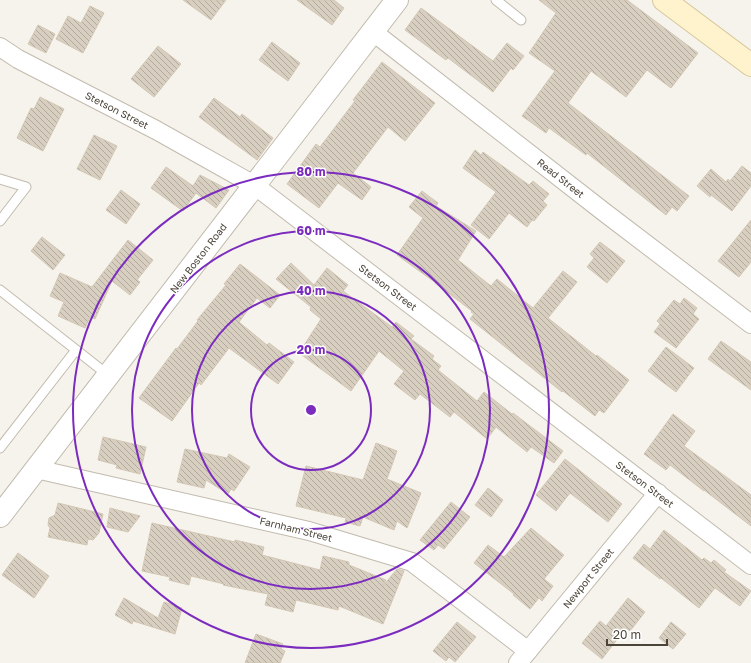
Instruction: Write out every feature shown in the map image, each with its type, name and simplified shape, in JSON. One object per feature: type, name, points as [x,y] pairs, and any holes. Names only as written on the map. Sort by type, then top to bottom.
[{"type":"main road","points":[[664,0],[751,65]]},
{"type":"street","name":"New Boston Road","points":[[0,516],[396,0]]},
{"type":"street","name":"Read Street","points":[[372,31],[604,212],[751,324]]},
{"type":"street","name":"Stetson Street","points":[[0,47],[18,59],[156,130],[254,185],[751,565]]},
{"type":"street","name":"Farnham Street","points":[[36,469],[309,531],[412,562],[523,657]]},
{"type":"street","name":"Newport Street","points":[[523,657],[658,493]]},
{"type":"lane","points":[[496,0],[521,20]]},
{"type":"lane","points":[[0,179],[26,187],[0,221]]},
{"type":"lane","points":[[0,290],[108,375]]},
{"type":"lane","points":[[0,448],[76,350]]},
{"type":"building","points":[[183,0],[226,0],[211,20]]},
{"type":"building","points":[[297,0],[334,0],[344,8],[332,25]]},
{"type":"building","points":[[539,0],[627,0],[698,53],[671,88],[647,70],[626,97],[591,71],[568,103],[689,196],[677,211],[672,207],[666,215],[587,153],[586,155],[549,128],[546,133],[522,116],[555,71],[529,53],[556,13]]},
{"type":"building","points":[[90,6],[104,13],[83,53],[56,39],[68,16],[81,23]]},
{"type":"building","points":[[421,8],[493,61],[507,43],[524,56],[513,70],[511,68],[493,92],[448,58],[446,60],[405,30]]},
{"type":"building","points":[[38,25],[55,34],[46,53],[28,44]]},
{"type":"building","points":[[272,42],[300,63],[288,81],[259,60]]},
{"type":"building","points":[[158,46],[181,64],[154,97],[131,79]]},
{"type":"building","points":[[382,62],[435,103],[405,141],[388,127],[353,173],[371,187],[362,200],[338,183],[319,208],[287,184],[316,144],[320,147]]},
{"type":"building","points":[[40,97],[64,109],[43,151],[17,138],[31,108],[34,109]]},
{"type":"building","points":[[214,98],[240,117],[242,114],[273,138],[257,160],[199,117]]},
{"type":"building","points":[[94,135],[117,146],[100,180],[77,169]]},
{"type":"building","points":[[475,150],[481,155],[483,152],[529,185],[533,181],[549,194],[543,201],[547,205],[527,227],[509,213],[489,239],[471,225],[496,192],[463,168]]},
{"type":"building","points":[[742,166],[751,173],[751,186],[732,211],[711,195],[710,197],[697,186],[711,169],[726,182],[728,179],[730,181]]},
{"type":"building","points":[[166,167],[193,186],[200,175],[229,190],[216,208],[196,193],[183,211],[151,188]]},
{"type":"building","points":[[121,190],[140,204],[126,224],[106,210]]},
{"type":"building","points":[[422,191],[438,203],[436,206],[476,231],[458,260],[491,286],[497,279],[533,308],[563,271],[577,282],[548,318],[629,380],[604,413],[599,410],[595,416],[563,391],[562,392],[470,319],[474,314],[471,312],[472,311],[397,255],[423,218],[409,207]]},
{"type":"building","points":[[751,220],[751,262],[739,277],[718,261]]},
{"type":"building","points":[[42,237],[65,255],[53,270],[31,251]]},
{"type":"building","points":[[128,240],[153,260],[137,280],[140,282],[130,295],[112,281],[95,319],[90,317],[85,328],[58,316],[64,302],[50,296],[60,273],[92,287]]},
{"type":"building","points":[[600,242],[625,261],[607,283],[587,267],[594,258],[590,254]]},
{"type":"building","points":[[291,263],[314,285],[327,268],[348,285],[343,291],[392,327],[396,322],[414,336],[411,339],[434,356],[432,359],[441,366],[438,370],[477,401],[484,392],[563,451],[554,463],[531,447],[527,452],[496,427],[487,439],[454,412],[450,417],[420,394],[415,400],[394,384],[404,371],[379,351],[351,391],[299,353],[321,319],[310,310],[311,307],[276,279]]},
{"type":"building","points":[[240,264],[280,295],[270,308],[257,298],[239,322],[267,345],[269,343],[294,362],[278,384],[229,348],[201,385],[199,383],[172,421],[139,398],[198,321],[197,320],[226,285],[224,284]]},
{"type":"building","points":[[684,298],[697,308],[693,314],[699,319],[676,348],[654,332],[660,324],[657,321],[674,300],[680,304]]},
{"type":"building","points":[[721,341],[751,362],[751,390],[708,359]]},
{"type":"building","points":[[666,347],[694,368],[676,392],[648,371]]},
{"type":"building","points":[[673,414],[695,431],[684,446],[751,495],[751,526],[670,465],[666,470],[644,454]]},
{"type":"building","points":[[103,437],[146,447],[140,474],[116,468],[117,465],[98,460]]},
{"type":"building","points":[[376,443],[397,451],[387,479],[421,493],[407,528],[397,521],[394,530],[363,517],[360,526],[345,522],[346,518],[296,506],[306,466],[363,480]]},
{"type":"building","points":[[185,449],[227,458],[229,454],[250,467],[234,491],[231,489],[228,494],[206,480],[204,488],[177,482]]},
{"type":"building","points":[[565,459],[622,504],[608,522],[570,493],[556,511],[536,495]]},
{"type":"building","points":[[488,488],[503,500],[491,517],[475,505]]},
{"type":"building","points":[[451,502],[470,517],[444,549],[438,545],[434,550],[420,540]]},
{"type":"building","points":[[58,503],[103,514],[99,533],[93,540],[88,539],[87,545],[48,537],[50,528],[48,525],[49,518],[55,515]]},
{"type":"building","points":[[110,508],[140,516],[128,532],[107,527]]},
{"type":"building","points":[[152,523],[264,547],[262,555],[320,570],[323,556],[349,562],[349,565],[386,580],[383,586],[397,569],[404,571],[383,624],[339,606],[338,610],[296,600],[293,612],[265,605],[268,594],[223,585],[224,584],[191,576],[189,585],[169,580],[170,577],[142,571]]},
{"type":"building","points":[[531,528],[564,555],[544,579],[553,586],[542,601],[539,598],[530,609],[513,595],[514,594],[474,563],[488,545],[504,557]]},
{"type":"building","points":[[664,530],[702,560],[704,558],[711,563],[714,560],[726,570],[724,572],[751,591],[740,606],[715,588],[699,608],[633,558],[644,544],[650,549]]},
{"type":"building","points":[[18,553],[49,576],[34,598],[2,575]]},
{"type":"building","points":[[124,598],[158,618],[164,602],[182,608],[175,634],[133,621],[132,624],[115,615]]},
{"type":"building","points":[[628,598],[645,612],[630,631],[626,628],[602,659],[582,643],[600,621],[606,626]]},
{"type":"building","points":[[457,622],[476,637],[455,662],[449,657],[446,661],[433,651]]},
{"type":"building","points":[[671,622],[686,634],[673,649],[659,638]]},
{"type":"building","points":[[256,634],[283,644],[281,649],[285,651],[280,663],[245,663]]}]
